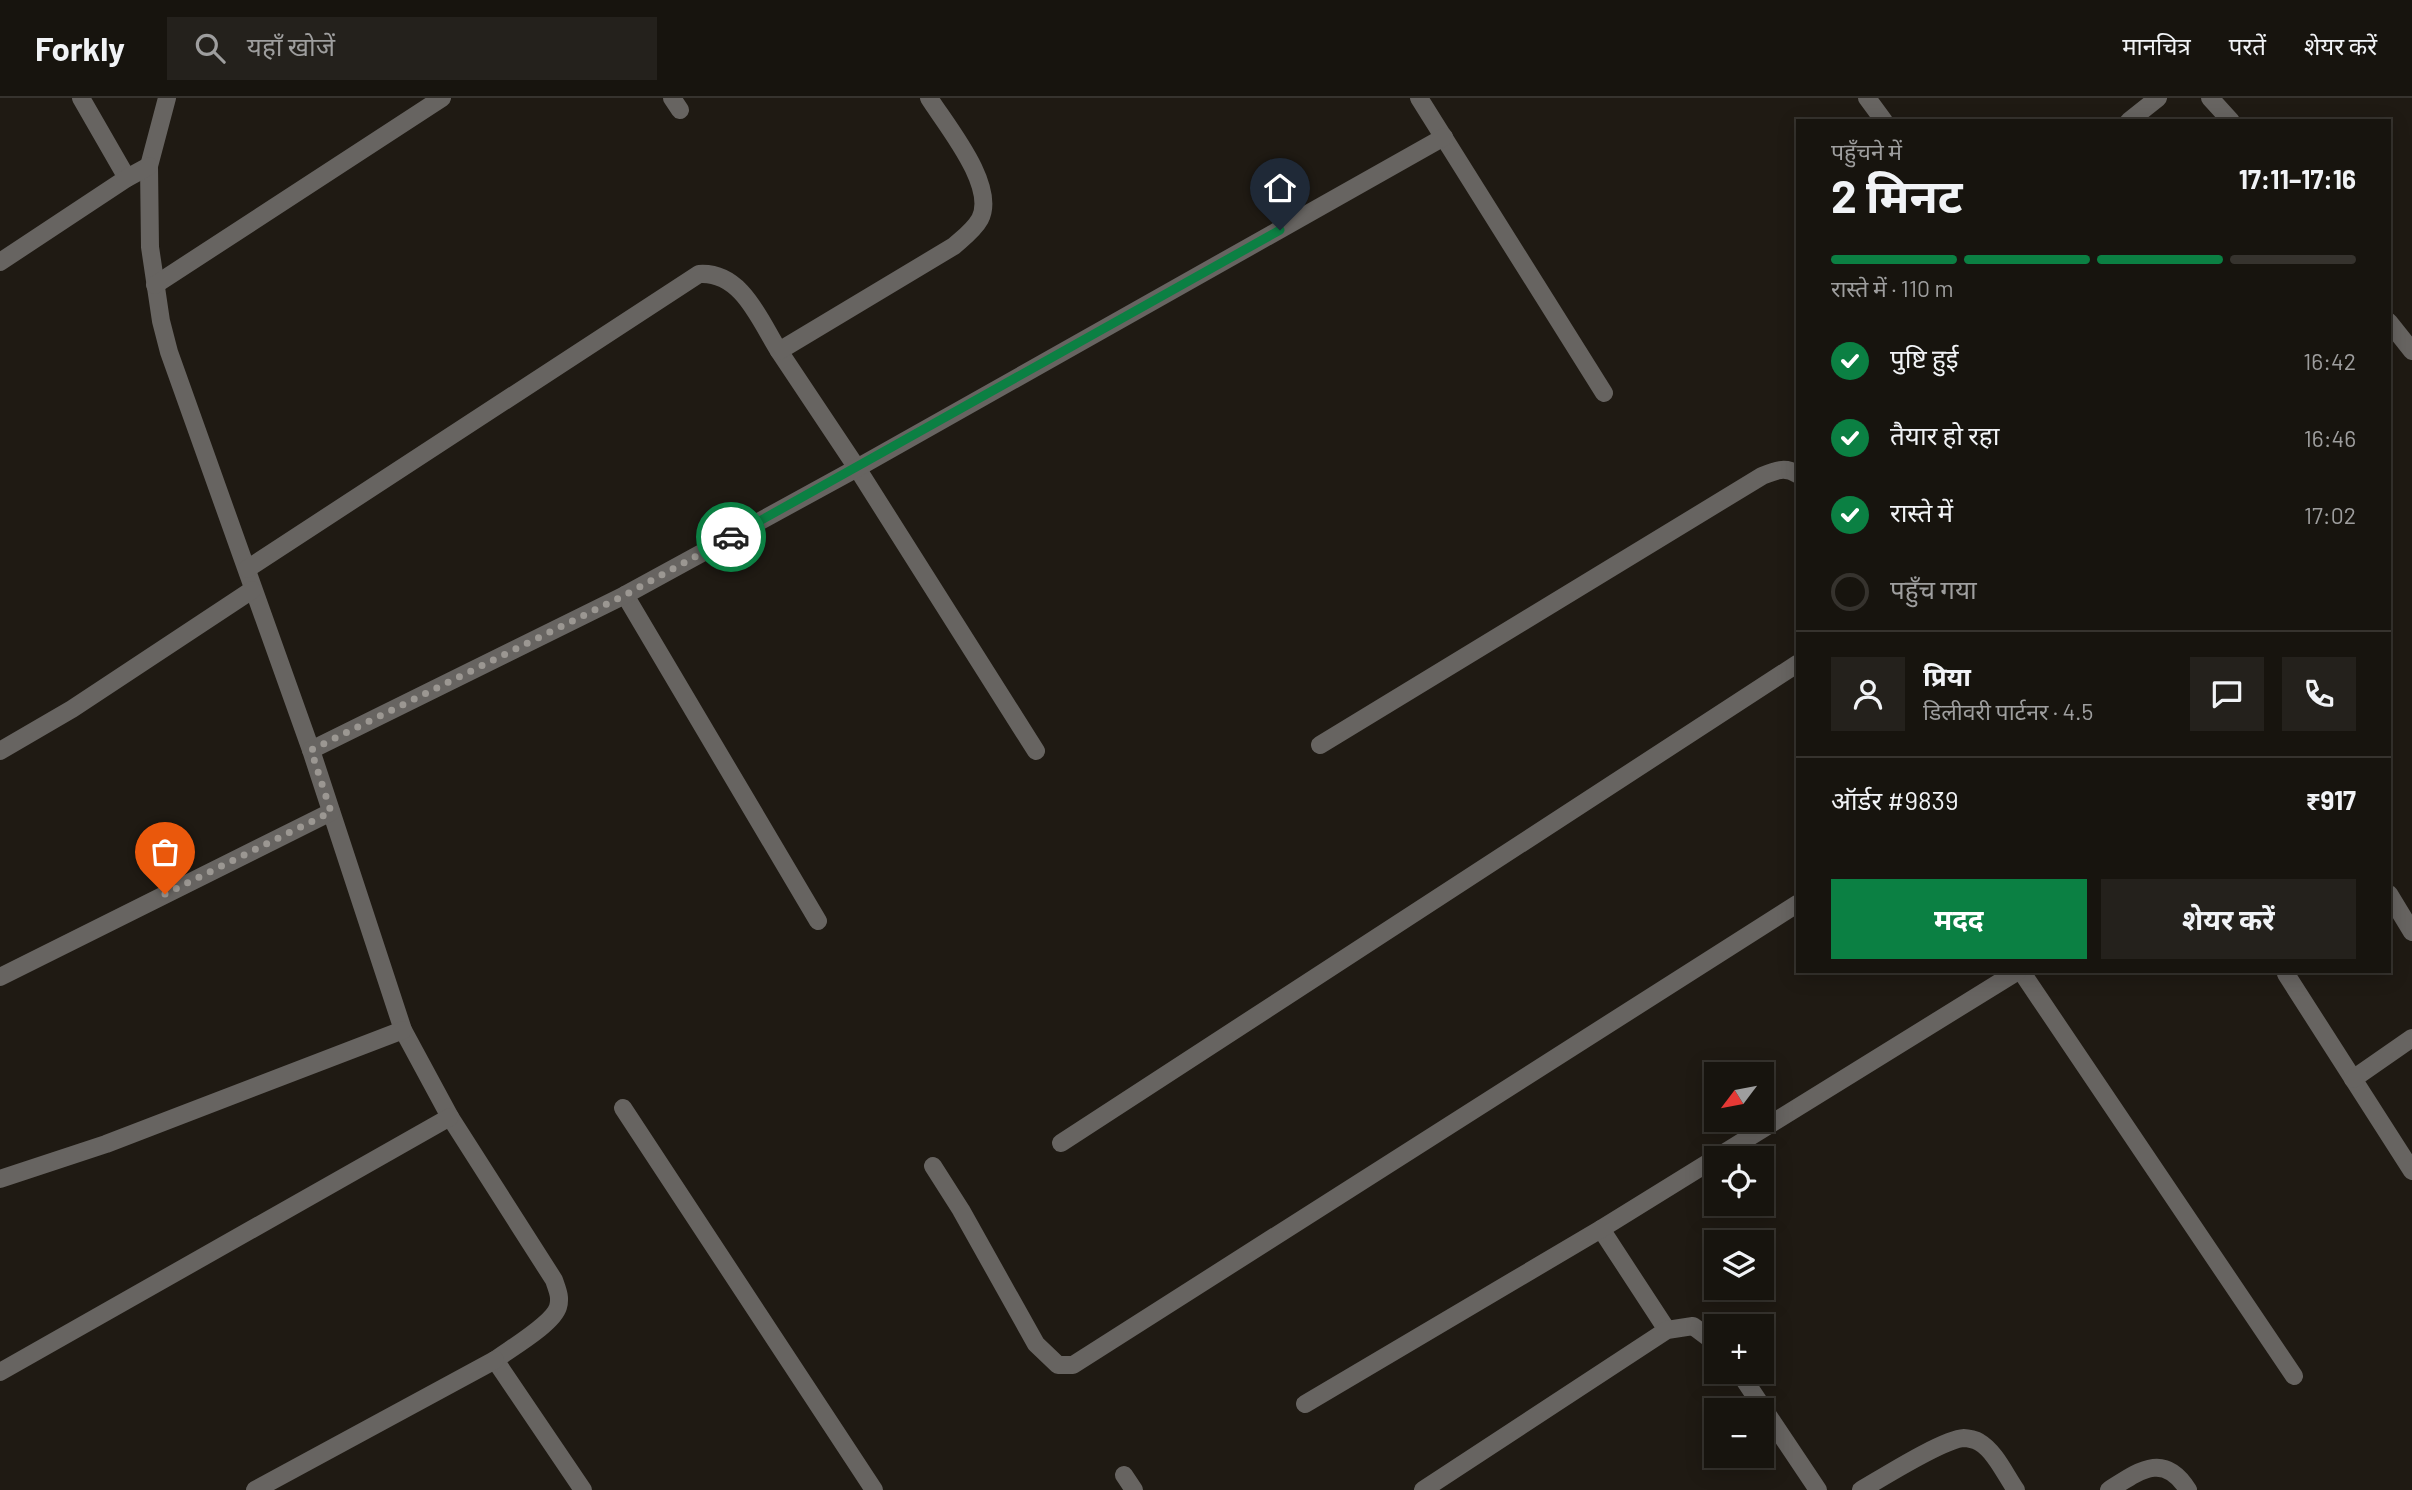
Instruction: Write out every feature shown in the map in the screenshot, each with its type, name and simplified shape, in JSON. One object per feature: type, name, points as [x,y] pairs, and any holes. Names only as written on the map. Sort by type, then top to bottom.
[{"type":"street","points":[[80,98],[127,178]]},
{"type":"street","points":[[167,98],[149,166],[150,247],[169,352],[311,750],[403,1030],[450,1117],[554,1280],[559,1297],[558,1309],[548,1321],[495,1360],[290,1482],[255,1490]]},
{"type":"street","points":[[155,285],[442,98]]},
{"type":"street","points":[[779,351],[954,246],[981,218],[984,199],[979,177],[929,98]]},
{"type":"street","points":[[1419,98],[1604,393]]},
{"type":"street","points":[[1867,98],[1883,119]]},
{"type":"street","points":[[2132,119],[2158,98]]},
{"type":"street","points":[[2210,98],[2229,119]]},
{"type":"street","points":[[311,750],[625,595],[857,468],[1444,137]]},
{"type":"street","points":[[0,262],[149,166]]},
{"type":"street","points":[[247,569],[699,274],[710,273],[722,276],[736,285],[857,468],[1036,751]]},
{"type":"street","points":[[2391,325],[2412,351]]},
{"type":"street","points":[[1320,745],[1762,476],[1778,469],[1792,470],[1796,473]]},
{"type":"street","points":[[0,751],[72,709],[252,590]]},
{"type":"street","points":[[625,595],[818,921]]},
{"type":"street","points":[[1061,1143],[1796,665]]},
{"type":"street","points":[[0,977],[331,812]]},
{"type":"street","points":[[2391,897],[2412,932]]},
{"type":"street","points":[[933,1166],[961,1210],[1036,1344],[1058,1365],[1073,1365],[1796,905]]},
{"type":"street","points":[[1305,1404],[1601,1229],[2017,973]]},
{"type":"street","points":[[2021,973],[2294,1376]]},
{"type":"street","points":[[2286,975],[2412,1171]]},
{"type":"street","points":[[0,1178],[106,1144],[403,1030]]},
{"type":"street","points":[[2353,1079],[2412,1038]]},
{"type":"street","points":[[622,1108],[874,1490]]},
{"type":"street","points":[[0,1372],[450,1117]]},
{"type":"street","points":[[1601,1229],[1667,1330]]},
{"type":"street","points":[[1423,1490],[1667,1330],[1693,1326],[1704,1334]]},
{"type":"street","points":[[495,1360],[583,1490]]},
{"type":"street","points":[[1747,1384],[1818,1490]]},
{"type":"street","points":[[1861,1490],[1936,1449],[1965,1438],[1979,1442],[1988,1450],[2016,1490]]},
{"type":"street","points":[[2109,1490],[2150,1467],[2172,1471],[2188,1490]]},
{"type":"way so far","points":[[165,894],[331,812],[311,750],[625,595],[731,537]]},
{"type":"route","points":[[731,537],[1280,230]]}]
